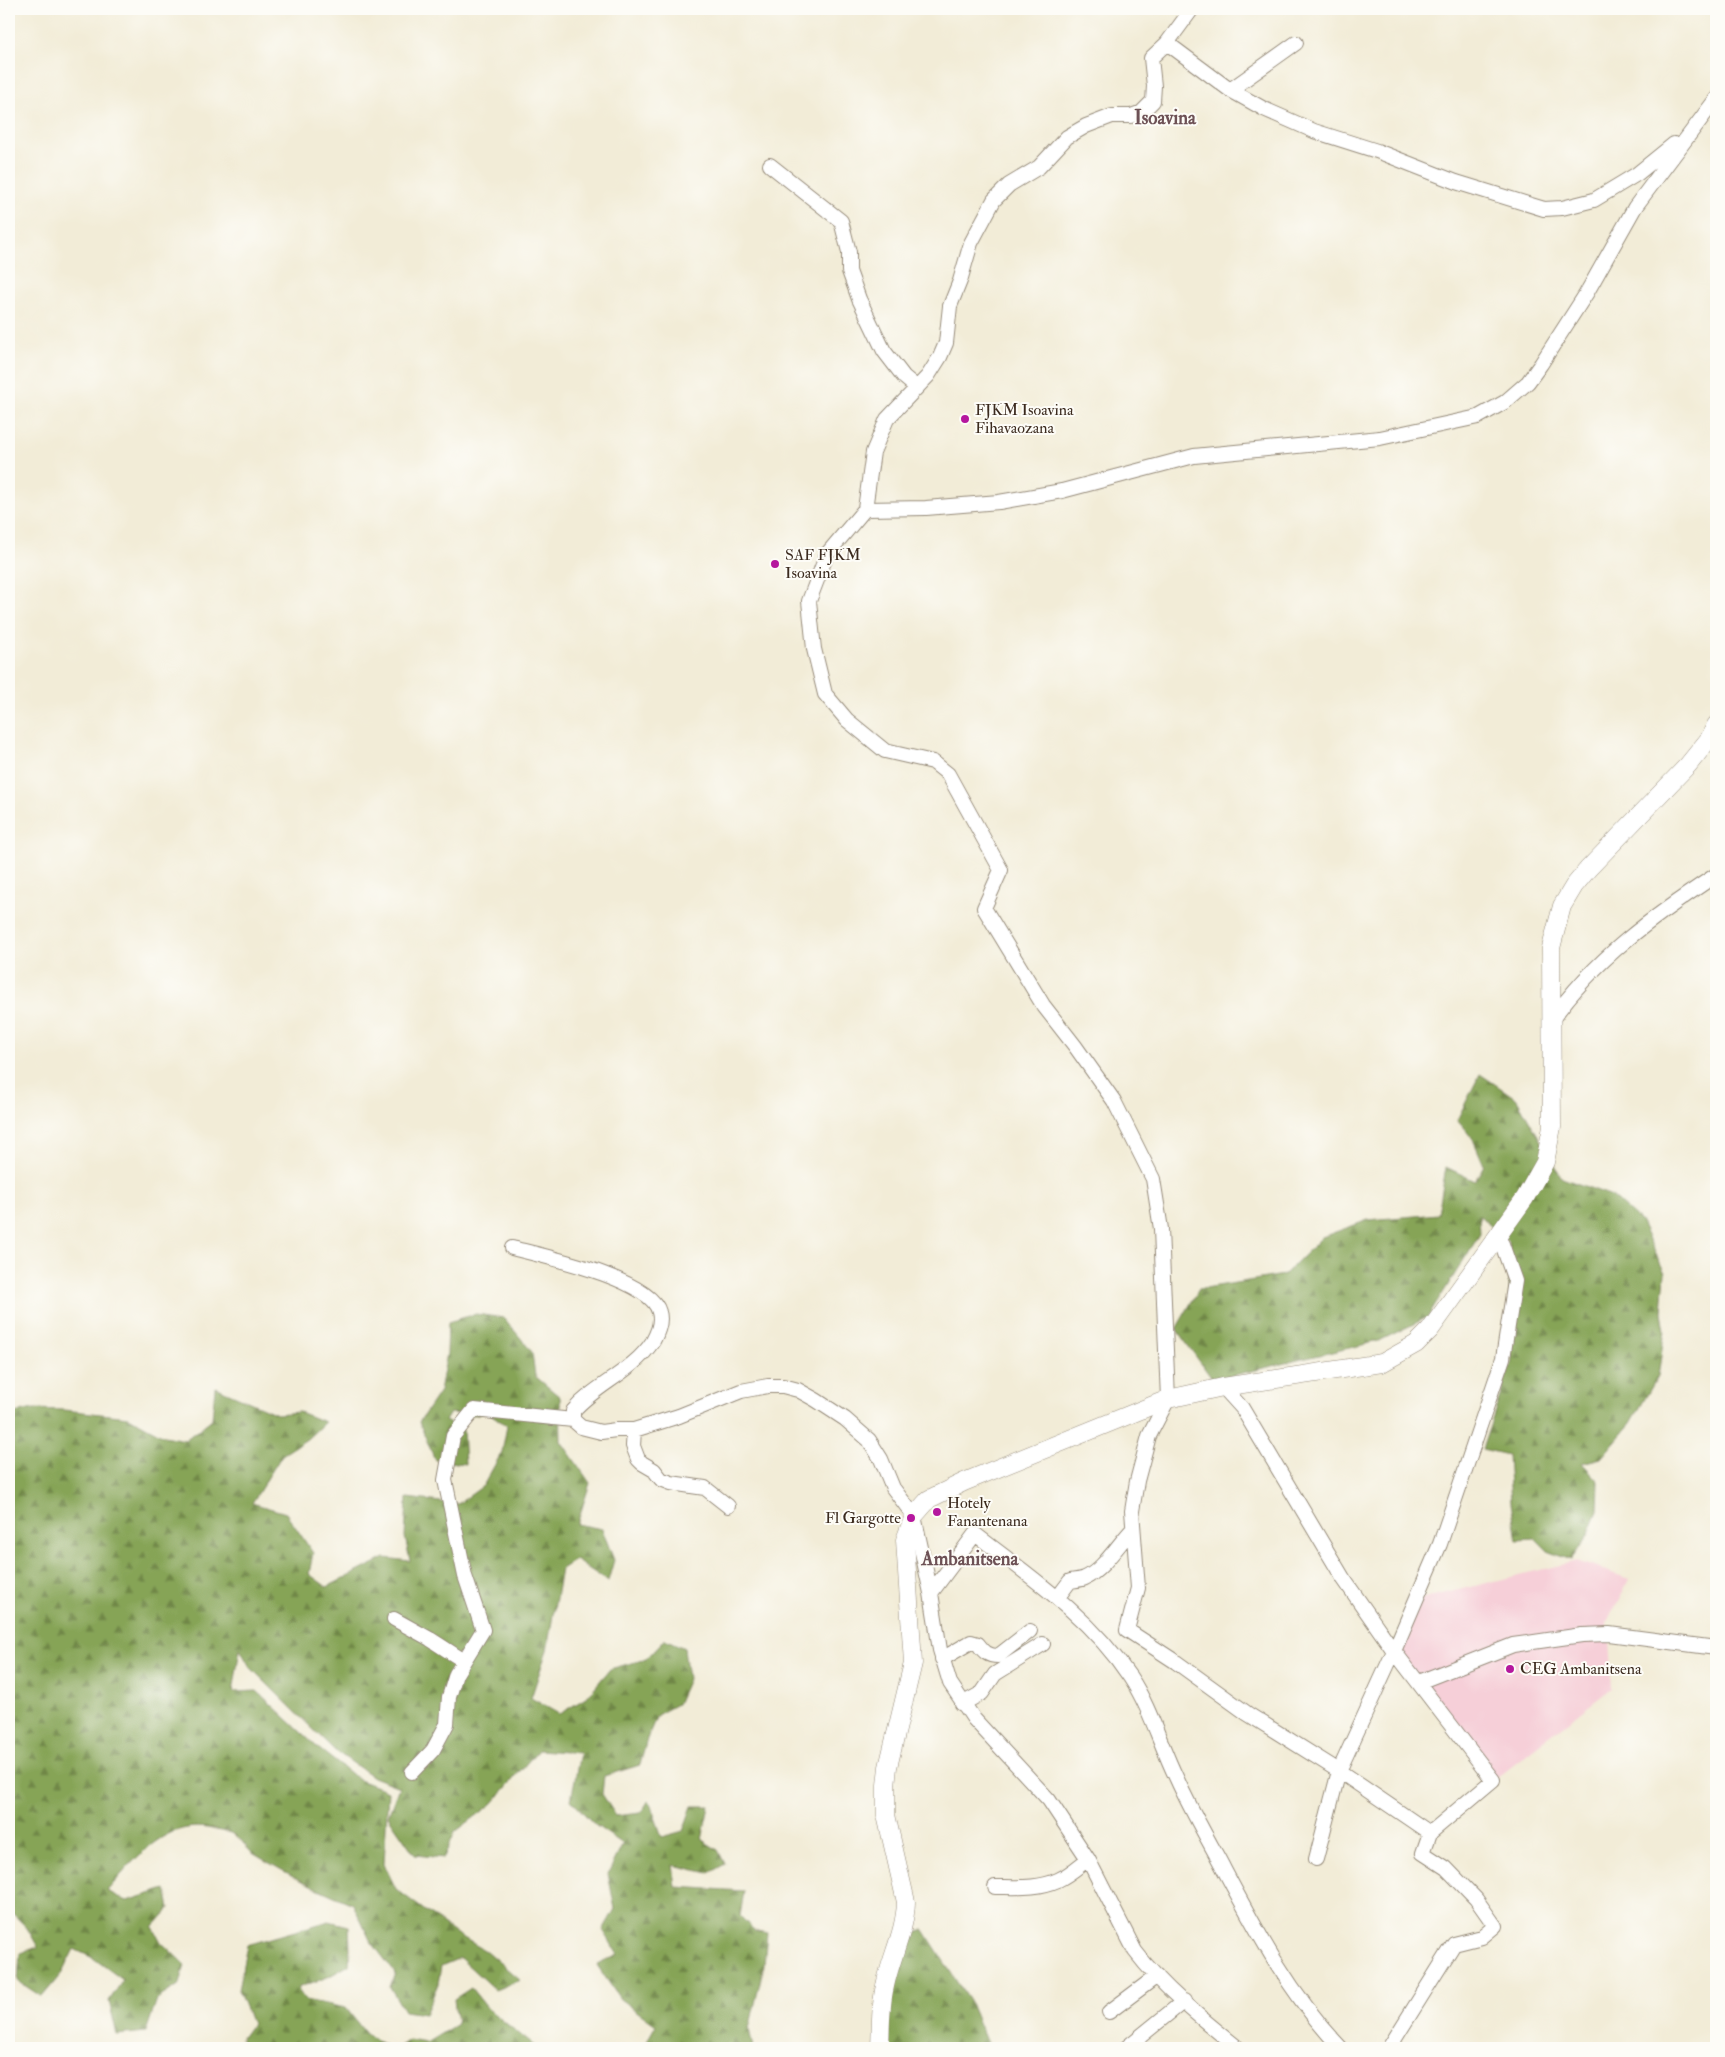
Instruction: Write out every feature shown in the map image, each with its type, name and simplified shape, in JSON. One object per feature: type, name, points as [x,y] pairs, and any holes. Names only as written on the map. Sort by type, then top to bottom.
[{"type":"main road","points":[[880,2048],[882,1999],[900,1938],[906,1902],[886,1815],[886,1785],[888,1767],[912,1663],[906,1540],[914,1516],[929,1499],[964,1482],[1168,1399],[1223,1386],[1365,1366],[1382,1362],[1416,1344],[1430,1330],[1496,1238],[1536,1179],[1545,1162],[1552,1127],[1551,948],[1562,906],[1574,886],[1588,869],[1688,765],[1709,739],[1716,725]]},
{"type":"street","points":[[1192,9],[1167,43],[1151,58],[1154,86],[1153,101],[1142,112],[1131,116],[1112,116],[1067,136],[1039,167],[1009,185],[994,200],[971,243],[960,281],[950,306],[946,343],[928,376],[887,419],[873,452],[865,509],[827,554],[809,602],[814,649],[825,694],[847,720],[885,751],[933,762],[948,774],[1001,870],[984,908],[1043,1005],[1114,1101],[1153,1180],[1161,1229],[1168,1399],[1149,1436],[1137,1480],[1132,1511],[1138,1588],[1127,1630],[1176,1662],[1248,1714],[1339,1771],[1430,1833]]},
{"type":"street","points":[[1167,43],[1230,90],[1314,131],[1377,151],[1456,182],[1544,209],[1562,208],[1594,200],[1636,174],[1689,133]]},
{"type":"street","points":[[1230,90],[1296,43]]},
{"type":"street","points":[[865,509],[926,508],[999,502],[1062,491],[1194,456],[1380,438],[1478,417],[1505,402],[1528,382],[1586,294],[1635,206],[1716,99]]},
{"type":"street","points":[[770,165],[841,221],[849,252],[848,270],[859,299],[884,351],[904,377],[916,387]]},
{"type":"street","points":[[1551,1021],[1598,964],[1632,934],[1716,875]]},
{"type":"street","points":[[1316,1859],[1339,1771],[1440,1544],[1503,1358],[1515,1281],[1502,1244],[1496,1238]]},
{"type":"street","points":[[512,1248],[579,1265],[632,1284],[650,1299],[659,1310],[660,1326],[652,1341],[632,1366],[582,1401],[573,1411],[573,1420]]},
{"type":"street","points":[[412,1772],[433,1750],[448,1724],[449,1697],[456,1674],[483,1630],[465,1576],[445,1480],[453,1436],[474,1410],[573,1420],[581,1427],[602,1432],[634,1430],[679,1416],[741,1391],[768,1386],[784,1386],[798,1390],[844,1419],[869,1440],[881,1459],[893,1488],[914,1516],[931,1593],[942,1658],[950,1683],[962,1704],[1049,1800],[1088,1859],[1135,1951],[1156,1976],[1238,2048]]},
{"type":"street","points":[[1223,1386],[1242,1408],[1343,1578],[1394,1651],[1493,1780],[1430,1833],[1423,1853],[1446,1868],[1476,1899],[1495,1926],[1482,1937],[1454,1944],[1389,2048]]},
{"type":"street","points":[[634,1430],[633,1446],[638,1459],[654,1470],[665,1482],[705,1488],[728,1506]]},
{"type":"street","points":[[1058,1597],[1070,1581],[1085,1578],[1103,1565],[1117,1545],[1133,1529]]},
{"type":"street","points":[[931,1593],[975,1534],[1058,1597],[1101,1639],[1131,1678],[1139,1692],[1176,1777],[1252,1925],[1284,1974],[1341,2048]]},
{"type":"street","points":[[394,1620],[430,1639],[464,1661]]},
{"type":"street","points":[[942,1658],[971,1642],[978,1644],[984,1652],[991,1656],[998,1656],[1030,1631]]},
{"type":"street","points":[[1419,1682],[1513,1645],[1582,1635],[1609,1634],[1716,1648]]},
{"type":"street","points":[[962,1704],[982,1693],[995,1674],[1043,1644]]},
{"type":"street","points":[[995,1887],[1032,1887],[1046,1884],[1060,1879],[1088,1859]]},
{"type":"street","points":[[1109,2012],[1156,1976]]},
{"type":"street","points":[[1126,2048],[1184,2000]]},
{"type":"shaded area","name":"CEG Ambanitsena","points":[[1577,1561],[1629,1579],[1608,1623],[1612,1688],[1493,1780],[1394,1651],[1417,1600]]},
{"type":"green space","points":[[1480,1074],[1517,1099],[1562,1178],[1612,1196],[1640,1221],[1665,1273],[1662,1312],[1665,1330],[1658,1376],[1631,1423],[1601,1458],[1582,1463],[1599,1481],[1598,1511],[1588,1535],[1571,1560],[1548,1551],[1536,1539],[1517,1540],[1511,1503],[1508,1455],[1482,1449],[1512,1361],[1508,1242],[1479,1215],[1480,1234],[1428,1317],[1379,1341],[1213,1380],[1176,1329],[1199,1289],[1284,1275],[1322,1237],[1368,1220],[1438,1214],[1446,1167],[1475,1181],[1484,1165],[1473,1139],[1457,1120]]},
{"type":"green space","points":[[476,1314],[504,1318],[532,1352],[535,1376],[560,1397],[561,1441],[590,1483],[577,1524],[602,1529],[614,1560],[608,1581],[575,1560],[561,1569],[547,1650],[531,1698],[559,1714],[586,1698],[610,1669],[646,1659],[665,1639],[684,1648],[688,1679],[677,1704],[657,1715],[647,1739],[640,1765],[604,1776],[602,1794],[616,1816],[641,1813],[649,1800],[662,1837],[683,1831],[692,1806],[709,1806],[702,1840],[718,1850],[725,1864],[709,1873],[673,1865],[676,1887],[744,1891],[740,1916],[754,1930],[767,1933],[764,1965],[749,2029],[753,2048],[643,2048],[656,2025],[620,1999],[597,1965],[618,1955],[603,1930],[615,1909],[608,1874],[623,1844],[595,1825],[571,1800],[580,1753],[538,1750],[492,1804],[455,1832],[444,1858],[415,1855],[388,1816],[399,1787],[373,1777],[334,1750],[250,1667],[240,1649],[233,1692],[257,1691],[318,1748],[359,1780],[388,1791],[384,1864],[396,1889],[455,1933],[486,1951],[520,1980],[495,1990],[460,1958],[441,1966],[438,1984],[425,2014],[404,2011],[390,1987],[395,1973],[370,1940],[353,1904],[315,1887],[266,1861],[251,1852],[233,1834],[198,1827],[182,1829],[168,1834],[154,1843],[129,1866],[107,1891],[127,1901],[166,1889],[170,1908],[153,1927],[161,1942],[185,1965],[180,1984],[157,1999],[146,2032],[117,2035],[109,2001],[123,1980],[93,1958],[74,1949],[62,1973],[42,1997],[18,1981],[20,1953],[38,1947],[27,1928],[9,1910],[9,1414],[34,1409],[64,1410],[129,1417],[164,1436],[185,1440],[212,1419],[215,1387],[277,1414],[299,1412],[325,1422],[307,1439],[282,1455],[252,1503],[286,1513],[313,1553],[309,1574],[327,1587],[385,1558],[410,1561],[405,1537],[407,1498],[458,1504],[483,1486],[502,1452],[507,1426],[488,1412],[472,1415],[450,1413],[445,1421],[463,1430],[465,1464],[435,1460],[419,1422],[440,1391],[447,1353],[448,1322]]},
{"type":"green space","points":[[329,1921],[349,1926],[349,1965],[328,1977],[297,1988],[305,2000],[346,2008],[366,2034],[390,2048],[243,2048],[241,2039],[252,2024],[238,1990],[247,1945]]},
{"type":"green space","points":[[924,1930],[969,2001],[989,2048],[881,2048],[901,1938]]},
{"type":"green space","points":[[471,1988],[488,2009],[537,2048],[397,2048],[409,2040],[426,2043],[457,2024],[454,1999]]},
{"type":"place","name":"FJKM Isoavina Fihavaozana","points":[[965,419]]},
{"type":"place","name":"SAF FJKM Isoavina","points":[[775,564]]},
{"type":"place","name":"Hotely Fanantenana","points":[[937,1512]]},
{"type":"place","name":"Fl Gargotte","points":[[911,1518]]},
{"type":"place","name":"CEG Ambanitsena","points":[[1510,1669]]},
{"type":"district","name":"Isoavina","points":[[1165,118]]},
{"type":"district","name":"Ambanitsena","points":[[970,1559]]}]
